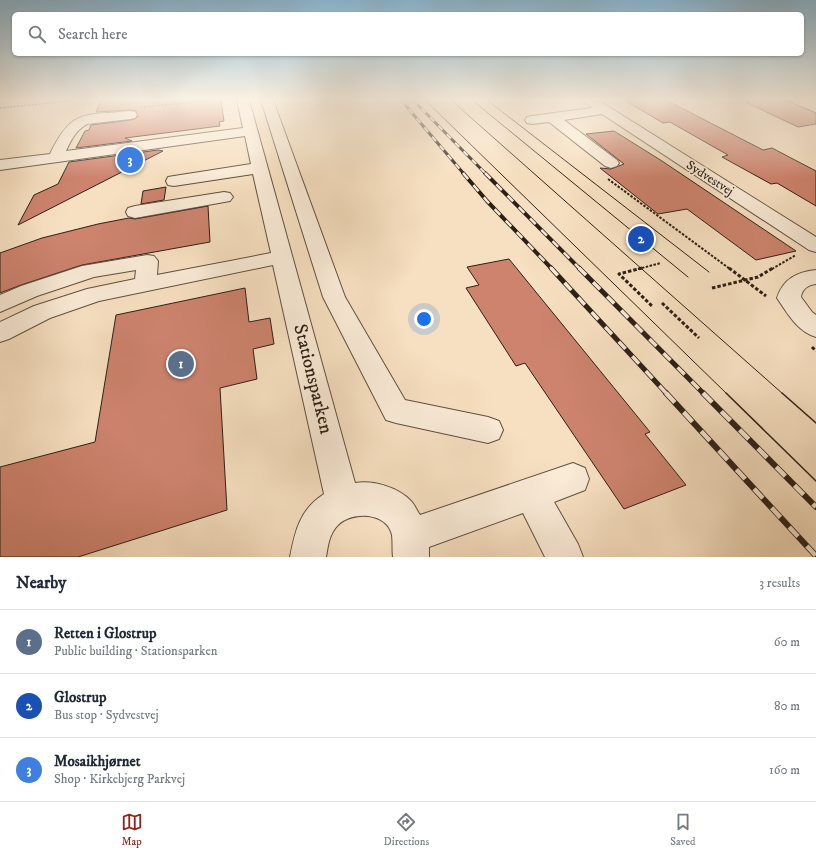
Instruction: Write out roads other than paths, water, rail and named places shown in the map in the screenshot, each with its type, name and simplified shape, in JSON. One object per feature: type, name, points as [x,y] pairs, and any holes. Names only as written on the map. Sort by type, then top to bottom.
[{"type":"street","points":[[56,157],[69,131],[75,126]]},
{"type":"street","name":"Stationsparken","points":[[250,126],[343,502]]},
{"type":"street","points":[[276,126],[334,297],[396,411],[488,430]]},
{"type":"street","points":[[564,126],[611,163]]},
{"type":"street","name":"Sydvestvej","points":[[630,126],[816,246]]},
{"type":"street","points":[[0,166],[251,131]]},
{"type":"street","points":[[174,181],[260,168]]},
{"type":"street","points":[[135,212],[224,197]]},
{"type":"street","points":[[0,333],[42,312],[95,294],[282,257]]},
{"type":"street","points":[[0,304],[29,291],[90,271],[146,260],[145,285]]},
{"type":"street","points":[[816,277],[809,277],[797,283],[790,290],[789,298],[803,318],[816,328]]},
{"type":"street","points":[[29,291],[42,312]]},
{"type":"street","points":[[308,557],[308,546],[315,527],[327,512],[343,502],[360,498],[377,499],[392,507],[404,519],[411,546],[531,494],[573,479]]},
{"type":"street","points":[[531,494],[565,557]]},
{"type":"tram line","points":[[452,126],[727,394]]},
{"type":"tram line","points":[[480,126],[783,394]]},
{"type":"tram line","points":[[504,126],[688,277]]},
{"type":"tram line","points":[[521,126],[709,272]]},
{"type":"tram line","points":[[726,393],[816,481]]},
{"type":"tram line","points":[[782,393],[816,423]]},
{"type":"railway","points":[[423,126],[464,174]]},
{"type":"railway","points":[[439,126],[486,174]]},
{"type":"railway","points":[[463,173],[487,201],[552,269]]},
{"type":"railway","points":[[485,173],[580,269]]},
{"type":"railway","points":[[551,268],[667,394]]},
{"type":"railway","points":[[579,268],[704,394]]},
{"type":"railway","points":[[666,393],[816,556]]},
{"type":"railway","points":[[703,393],[816,507]]},
{"type":"place","name":"Mosaikhjørnet","points":[[130,160]]},
{"type":"place","name":"Glostrup","points":[[641,239]]},
{"type":"place","name":"Retten i Glostrup","points":[[181,364]]}]
